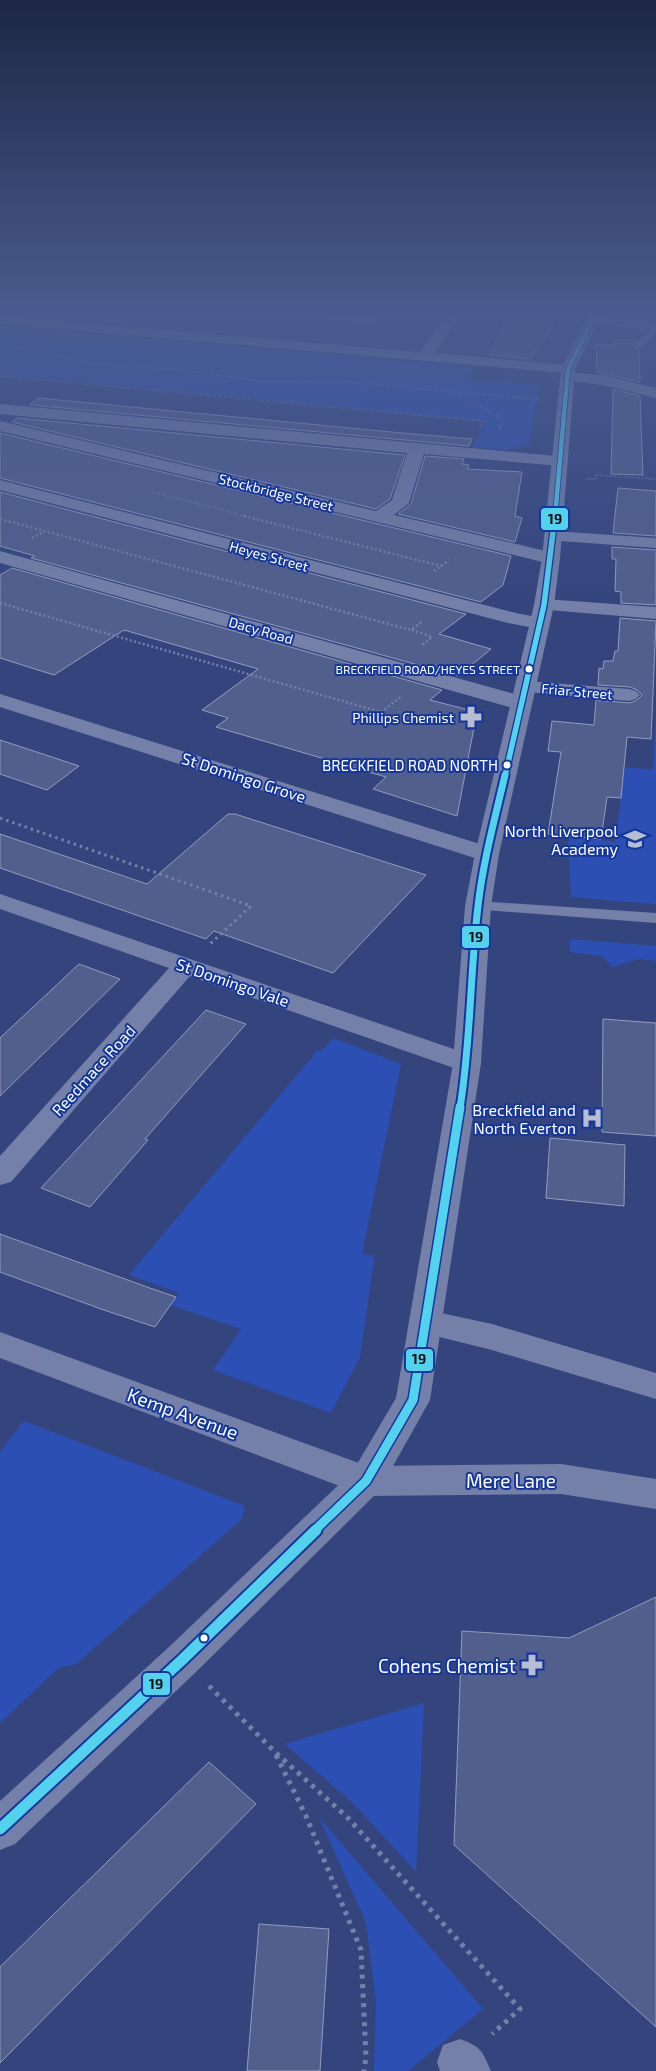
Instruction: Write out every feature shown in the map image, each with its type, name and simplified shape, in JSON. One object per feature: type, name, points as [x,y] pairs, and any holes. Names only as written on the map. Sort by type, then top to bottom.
[{"type":"street","points":[[7,410],[537,459],[559,469]]},
{"type":"street","points":[[0,1829],[183,1659],[366,1480],[414,1400],[467,1063],[479,901],[487,854],[542,614],[552,558],[565,410]]},
{"type":"street","name":"Stockbridge Street","points":[[0,426],[552,558]]},
{"type":"street","points":[[379,517],[400,503],[417,449]]},
{"type":"street","name":"Heyes Street","points":[[0,485],[515,619],[542,614],[656,612]]},
{"type":"street","points":[[553,536],[656,543]]},
{"type":"street","name":"Dacy Road","points":[[0,557],[426,676],[523,695]]},
{"type":"street","name":"Friar Street","points":[[523,695],[628,695]]},
{"type":"street","name":"St Domingo Grove","points":[[0,700],[487,854]]},
{"type":"street","name":"St Domingo Vale","points":[[0,901],[467,1063]]},
{"type":"street","name":"Reedmace Road","points":[[0,1175],[185,966]]},
{"type":"street","points":[[427,1322],[492,1337],[656,1386]]},
{"type":"street","name":"Kemp Avenue","points":[[0,1345],[366,1480]]},
{"type":"street","name":"Mere Lane","points":[[366,1480],[561,1479],[656,1494]]},
{"type":"lane","points":[[479,901],[656,908]]},
{"type":"lane","points":[[479,901],[656,918]]},
{"type":"path","points":[[353,410],[482,422],[468,453]]},
{"type":"path","points":[[486,410],[501,419],[502,422],[499,428],[537,459]]},
{"type":"path","points":[[559,469],[596,479],[595,475],[656,478]]},
{"type":"path","points":[[152,491],[441,566]]},
{"type":"path","points":[[0,520],[411,630],[447,602]]},
{"type":"path","points":[[408,592],[476,540]]},
{"type":"path","points":[[0,602],[382,712],[426,676]]},
{"type":"path","points":[[0,818],[251,906],[185,966]]},
{"type":"path","points":[[183,1659],[275,1752],[348,1818],[520,2009],[464,2067]]},
{"type":"path","points":[[275,1752],[306,1816],[361,1950],[366,2057],[364,2071]]},
{"type":"shaded area","points":[[366,410],[534,410],[530,445],[506,450],[473,447],[486,421]]},
{"type":"shaded area","name":"North Liverpool Academy","points":[[656,711],[656,904],[571,897],[568,836],[615,842],[625,767],[653,770]]},
{"type":"shaded area","points":[[570,939],[656,946],[656,961],[638,959],[613,967],[602,956],[570,952]]},
{"type":"shaded area","points":[[333,1038],[401,1064],[362,1254],[372,1255],[374,1260],[360,1357],[331,1413],[213,1370],[241,1329],[170,1305],[179,1293],[129,1275],[318,1050],[322,1051]]},
{"type":"shaded area","points":[[24,1421],[245,1506],[241,1520],[75,1665],[60,1667],[0,1723],[0,1452]]},
{"type":"shaded area","points":[[424,1703],[416,1872],[355,1805],[285,1744]]},
{"type":"shaded area","points":[[319,1817],[483,2009],[408,2071],[374,2071],[376,2001],[366,1923]]},
{"type":"building","points":[[80,410],[159,410],[472,439],[469,446]]},
{"type":"building","points":[[613,410],[641,410],[643,475],[611,474]]},
{"type":"building","points":[[17,418],[405,455],[390,499],[376,509],[12,422]]},
{"type":"building","points":[[0,433],[511,556],[503,585],[481,602],[0,478]]},
{"type":"building","points":[[425,456],[464,459],[462,464],[469,465],[467,469],[522,472],[515,516],[522,518],[515,542],[398,514],[411,504]]},
{"type":"building","points":[[618,488],[656,491],[656,536],[613,533]]},
{"type":"building","points":[[0,492],[466,614],[439,634],[491,649],[458,676],[31,558],[35,556],[0,546]]},
{"type":"building","points":[[612,547],[656,550],[656,605],[621,603],[621,592],[615,591],[616,559],[612,559]]},
{"type":"building","points":[[12,568],[442,690],[430,700],[477,712],[457,816],[373,789],[386,777],[216,727],[228,718],[202,710],[258,669],[124,630],[54,675],[0,658],[0,575]]},
{"type":"building","points":[[620,618],[656,621],[651,739],[627,737],[621,798],[607,797],[601,839],[548,834],[561,752],[548,751],[552,721],[594,725],[596,700],[630,703],[642,695],[630,687],[598,685],[599,668],[603,669],[604,661],[613,661],[615,651],[618,651]]},
{"type":"building","points":[[0,740],[79,766],[47,790],[0,774]]},
{"type":"building","points":[[228,814],[235,814],[426,875],[333,973],[214,931],[206,939],[0,868],[0,834],[147,884]]},
{"type":"building","points":[[79,964],[120,979],[0,1096],[0,1038]]},
{"type":"building","points":[[206,1010],[246,1024],[145,1139],[148,1140],[90,1207],[41,1188]]},
{"type":"building","points":[[603,1019],[656,1023],[656,1136],[602,1132]]},
{"type":"building","points":[[550,1138],[625,1145],[624,1206],[546,1198]]},
{"type":"building","points":[[0,1234],[176,1297],[155,1327],[101,1309],[0,1272]]},
{"type":"building","points":[[656,1597],[656,2027],[454,1845],[462,1631],[569,1638]]},
{"type":"building","points":[[209,1762],[256,1804],[0,2063],[0,1967]]},
{"type":"building","points":[[259,1924],[329,1929],[320,2071],[247,2071]]},
{"type":"transit line","name":"19","points":[[0,1829],[183,1659],[366,1481],[413,1400],[467,1063],[478,906],[487,854],[544,605],[551,558],[564,410]]},
{"type":"place","name":"BRECKFIELD ROAD/HEYES STREET","points":[[529,669]]},
{"type":"place","name":"Phillips Chemist","points":[[471,717]]},
{"type":"place","name":"BRECKFIELD ROAD NORTH","points":[[507,765]]},
{"type":"place","name":"North Liverpool Academy","points":[[635,839]]},
{"type":"place","name":"Breckfield and North Everton","points":[[592,1118]]},
{"type":"place","name":"Cohens Chemist","points":[[532,1665]]}]
